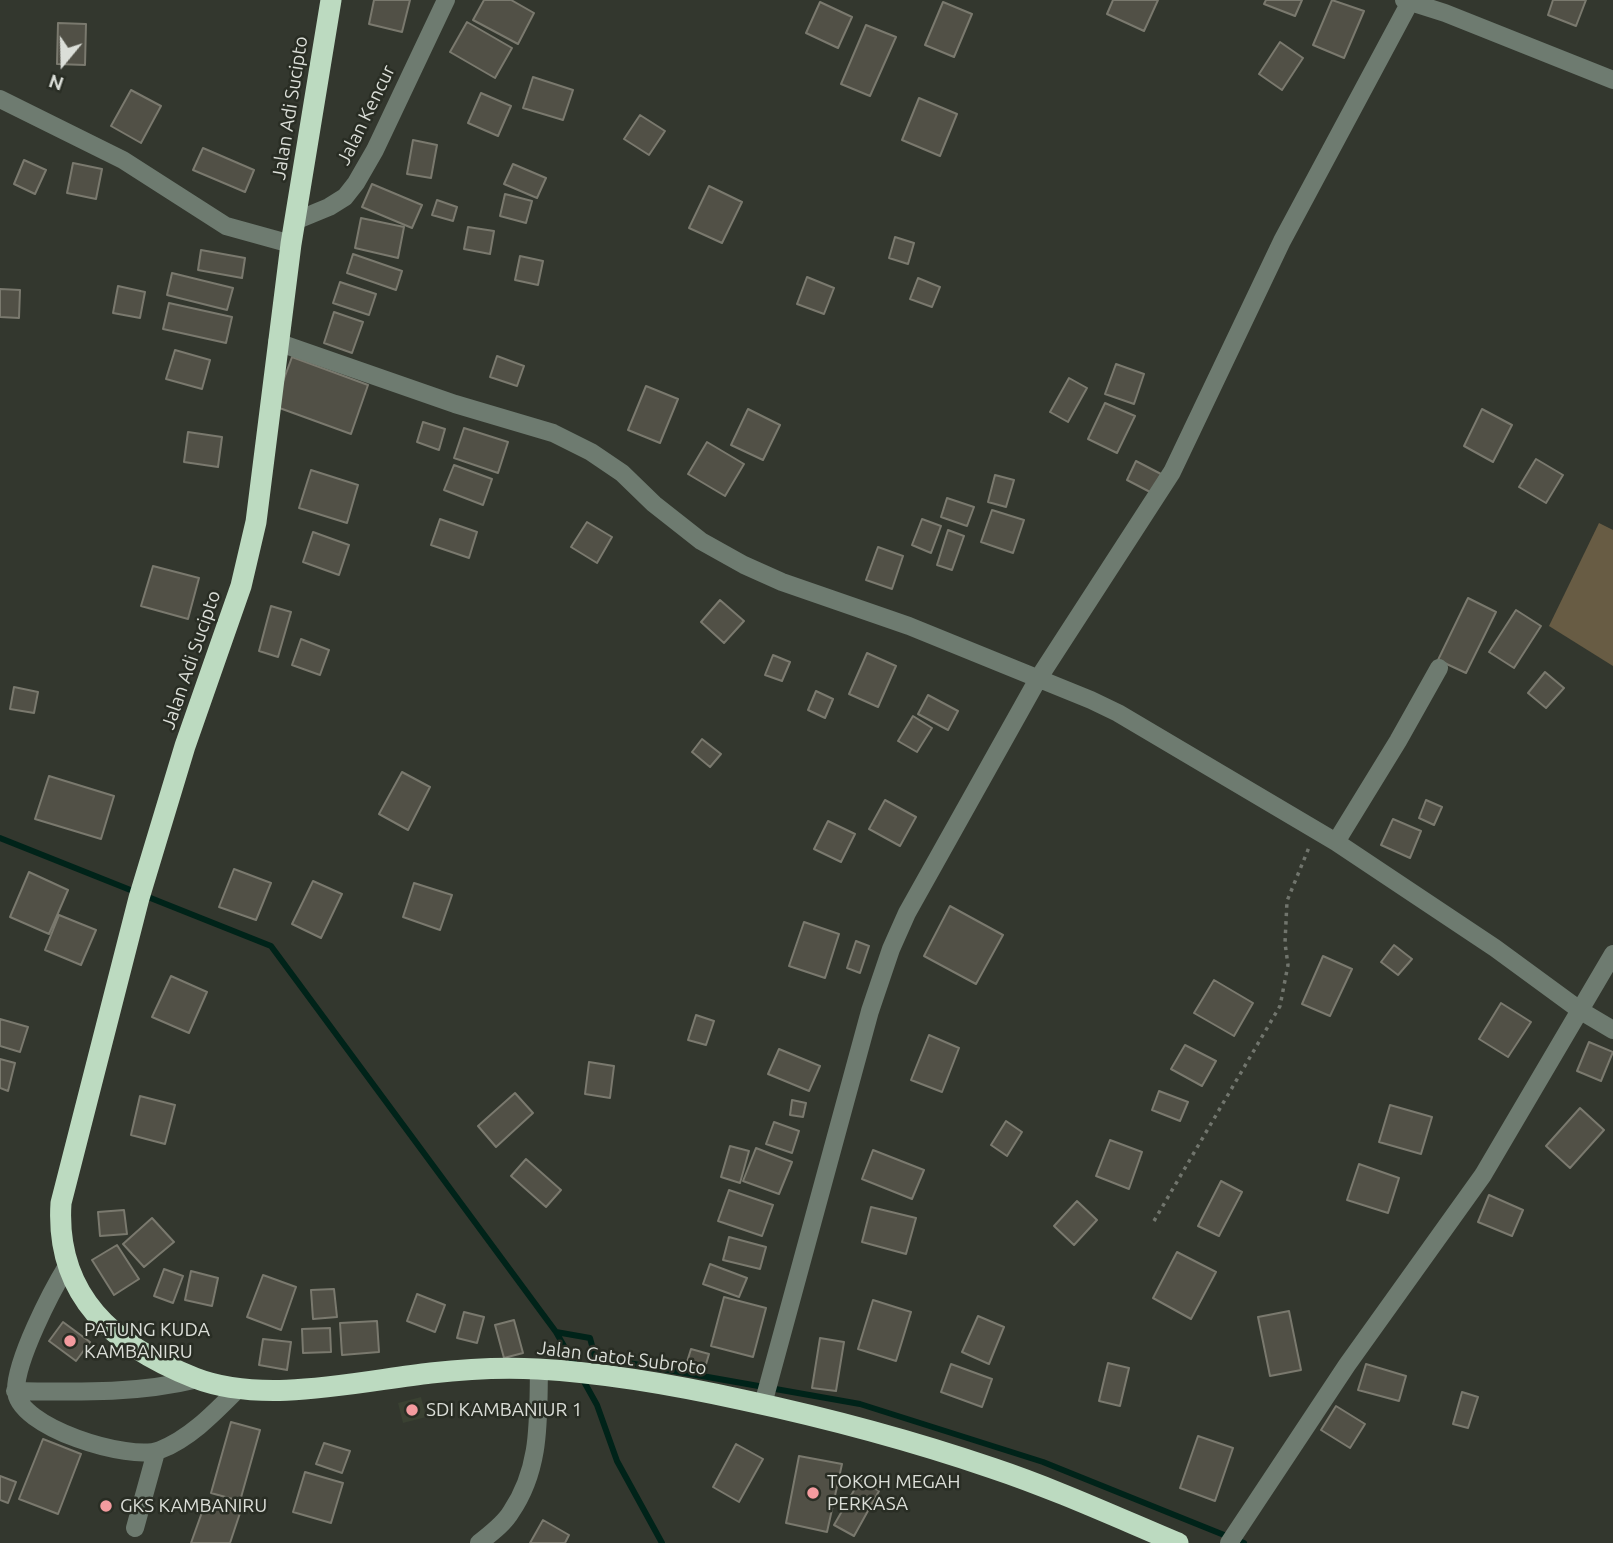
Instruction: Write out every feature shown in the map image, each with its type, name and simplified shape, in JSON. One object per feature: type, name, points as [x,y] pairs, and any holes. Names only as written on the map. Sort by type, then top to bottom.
[{"type":"highway","name":"Jalan Adi Sucipto","points":[[97,1318],[81,1296],[68,1266],[59,1230],[61,1203],[139,898],[185,746],[241,586],[256,522],[291,244],[331,0]]},
{"type":"highway","name":"Jalan Gatot Subroto","points":[[97,1318],[157,1360],[198,1379],[239,1388],[312,1389],[433,1372],[479,1369],[546,1370],[604,1375],[691,1388],[765,1393],[846,1423],[991,1467],[1178,1543]]},
{"type":"street","name":"Jalan Kencur","points":[[295,221],[329,207],[345,197],[356,183],[375,150],[446,0]]},
{"type":"street","points":[[765,1393],[870,1011],[891,949],[907,913],[1038,679],[1172,472],[1282,241],[1407,1],[1448,7],[1613,79]]},
{"type":"street","points":[[0,99],[123,160],[226,226],[291,244]]},
{"type":"street","points":[[278,342],[455,404],[553,433],[622,473],[654,504],[701,541],[744,565],[782,582],[909,626],[1118,713],[1336,842],[1495,948],[1581,1011],[1613,1030]]},
{"type":"street","points":[[1336,842],[1439,668]]},
{"type":"street","points":[[1234,1536],[1347,1365],[1483,1175],[1613,954]]},
{"type":"street","points":[[68,1266],[43,1308],[15,1391],[20,1403],[36,1418],[63,1434],[100,1447],[156,1452],[193,1431],[239,1388]]},
{"type":"street","points":[[480,1543],[510,1514],[531,1476],[546,1370]]},
{"type":"street","points":[[15,1391],[134,1391],[198,1379]]},
{"type":"street","points":[[135,1528],[156,1452]]},
{"type":"path","points":[[1154,1221],[1280,1006],[1287,965],[1287,901],[1318,831]]},
{"type":"shaded area","points":[[1599,523],[1613,530],[1613,666],[1549,626]]},
{"type":"shaded area","name":"SDI KAMBANIUR 1","points":[[421,1397],[426,1417],[403,1423],[398,1403]]},
{"type":"building","points":[[374,0],[410,0],[402,32],[369,24]]},
{"type":"building","points":[[484,0],[511,0],[534,13],[518,44],[473,20]]},
{"type":"building","points":[[1113,0],[1158,0],[1144,31],[1107,14]]},
{"type":"building","points":[[1266,0],[1302,0],[1295,16],[1264,4]]},
{"type":"building","points":[[1332,0],[1364,11],[1344,58],[1313,45]]},
{"type":"building","points":[[1553,0],[1586,0],[1576,26],[1548,15]]},
{"type":"building","points":[[820,2],[852,17],[838,48],[806,33]]},
{"type":"building","points":[[943,2],[972,14],[954,57],[925,45]]},
{"type":"building","points":[[467,22],[512,48],[495,78],[450,52]]},
{"type":"building","points":[[58,23],[86,24],[85,65],[57,64]]},
{"type":"building","points":[[866,25],[896,37],[870,96],[841,84]]},
{"type":"building","points":[[1280,42],[1303,58],[1282,90],[1259,74]]},
{"type":"building","points":[[533,77],[573,90],[563,120],[523,108]]},
{"type":"building","points":[[131,90],[161,106],[141,143],[111,126]]},
{"type":"building","points":[[481,93],[511,106],[498,136],[468,123]]},
{"type":"building","points":[[919,98],[957,114],[940,156],[902,140]]},
{"type":"building","points":[[640,115],[665,131],[649,155],[624,139]]},
{"type":"building","points":[[413,140],[437,145],[431,178],[407,174]]},
{"type":"building","points":[[203,148],[254,170],[245,192],[193,170]]},
{"type":"building","points":[[24,160],[46,170],[35,194],[14,184]]},
{"type":"building","points":[[73,163],[102,169],[96,199],[67,193]]},
{"type":"building","points":[[513,164],[546,178],[537,198],[504,184]]},
{"type":"building","points":[[372,184],[422,205],[412,228],[362,207]]},
{"type":"building","points":[[709,186],[742,202],[722,243],[689,228]]},
{"type":"building","points":[[505,194],[532,201],[526,223],[500,216]]},
{"type":"building","points":[[437,200],[457,207],[453,221],[432,215]]},
{"type":"building","points":[[361,218],[404,227],[398,258],[355,248]]},
{"type":"building","points":[[468,227],[494,231],[490,254],[464,249]]},
{"type":"building","points":[[895,237],[914,243],[908,264],[889,258]]},
{"type":"building","points":[[201,250],[245,258],[242,278],[198,270]]},
{"type":"building","points":[[353,254],[402,271],[396,290],[347,273]]},
{"type":"building","points":[[520,256],[543,261],[538,285],[515,280]]},
{"type":"building","points":[[172,273],[233,288],[227,310],[167,295]]},
{"type":"building","points":[[807,277],[834,288],[824,314],[797,304]]},
{"type":"building","points":[[918,278],[940,287],[932,307],[910,299]]},
{"type":"building","points":[[340,282],[376,294],[369,315],[333,303]]},
{"type":"building","points":[[118,286],[145,292],[140,318],[113,313]]},
{"type":"building","points":[[0,289],[20,290],[19,318],[0,317]]},
{"type":"building","points":[[169,303],[232,317],[226,343],[163,329]]},
{"type":"building","points":[[334,312],[363,322],[352,353],[324,343]]},
{"type":"building","points":[[175,350],[210,360],[202,389],[166,379]]},
{"type":"building","points":[[497,356],[524,366],[517,386],[490,377]]},
{"type":"building","points":[[292,357],[368,385],[351,434],[274,406]]},
{"type":"building","points":[[1116,364],[1144,374],[1134,404],[1105,394]]},
{"type":"building","points":[[1069,378],[1087,388],[1068,422],[1050,412]]},
{"type":"building","points":[[646,386],[678,399],[660,443],[628,430]]},
{"type":"building","points":[[1105,403],[1135,416],[1117,453],[1088,439]]},
{"type":"building","points":[[748,409],[780,425],[763,460],[731,445]]},
{"type":"building","points":[[1482,409],[1512,425],[1493,462],[1464,446]]},
{"type":"building","points":[[423,422],[445,429],[439,450],[417,442]]},
{"type":"building","points":[[464,428],[508,442],[498,473],[454,458]]},
{"type":"building","points":[[188,432],[222,437],[218,467],[184,462]]},
{"type":"building","points":[[707,442],[744,464],[725,496],[688,474]]},
{"type":"building","points":[[1536,459],[1563,475],[1546,503],[1519,487]]},
{"type":"building","points":[[1136,461],[1161,474],[1152,493],[1127,480]]},
{"type":"building","points":[[454,465],[492,479],[483,505],[444,490]]},
{"type":"building","points":[[311,470],[358,485],[347,523],[299,508]]},
{"type":"building","points":[[995,475],[1014,480],[1006,507],[988,502]]},
{"type":"building","points":[[947,498],[974,507],[967,526],[941,517]]},
{"type":"building","points":[[992,510],[1024,520],[1013,553],[981,542]]},
{"type":"building","points":[[440,519],[477,532],[469,558],[431,545]]},
{"type":"building","points":[[922,519],[941,526],[931,553],[912,545]]},
{"type":"building","points":[[587,522],[612,537],[597,563],[571,547]]},
{"type":"building","points":[[948,530],[964,536],[952,570],[937,565]]},
{"type":"building","points":[[313,532],[349,545],[339,575],[303,562]]},
{"type":"building","points":[[878,547],[903,556],[892,589],[866,580]]},
{"type":"building","points":[[153,566],[199,578],[188,619],[141,606]]},
{"type":"building","points":[[1468,598],[1496,612],[1466,673],[1438,660]]},
{"type":"building","points":[[720,600],[744,621],[724,643],[701,622]]},
{"type":"building","points":[[271,606],[291,612],[278,657],[259,651]]},
{"type":"building","points":[[1516,610],[1541,626],[1514,668],[1489,652]]},
{"type":"building","points":[[301,639],[329,650],[320,675],[292,665]]},
{"type":"building","points":[[867,653],[896,666],[878,707],[849,694]]},
{"type":"building","points":[[773,655],[790,662],[782,681],[765,675]]},
{"type":"building","points":[[1545,672],[1564,688],[1546,708],[1528,693]]},
{"type":"building","points":[[14,687],[38,692],[34,713],[10,709]]},
{"type":"building","points":[[816,691],[833,699],[825,718],[808,710]]},
{"type":"building","points":[[928,695],[958,711],[948,730],[918,714]]},
{"type":"building","points":[[913,716],[932,728],[917,752],[898,741]]},
{"type":"building","points":[[702,739],[721,754],[710,767],[692,752]]},
{"type":"building","points":[[402,772],[430,787],[408,830],[379,814]]},
{"type":"building","points":[[49,776],[114,796],[101,839],[35,819]]},
{"type":"building","points":[[885,800],[916,817],[900,846],[869,829]]},
{"type":"building","points":[[1426,800],[1442,807],[1434,825],[1419,818]]},
{"type":"building","points":[[1393,819],[1421,831],[1410,858],[1381,845]]},
{"type":"building","points":[[828,821],[855,834],[841,862],[814,849]]},
{"type":"building","points":[[234,869],[271,883],[256,920],[219,907]]},
{"type":"building","points":[[29,872],[68,890],[49,934],[10,917]]},
{"type":"building","points":[[313,881],[342,894],[321,938],[292,924]]},
{"type":"building","points":[[414,883],[452,895],[440,930],[403,917]]},
{"type":"building","points":[[950,906],[1003,935],[976,984],[924,956]]},
{"type":"building","points":[[59,915],[96,930],[81,965],[45,950]]},
{"type":"building","points":[[804,922],[839,934],[825,978],[789,966]]},
{"type":"building","points":[[856,941],[869,946],[860,973],[847,968]]},
{"type":"building","points":[[1394,945],[1412,959],[1398,975],[1381,962]]},
{"type":"building","points":[[1323,956],[1352,969],[1330,1016],[1302,1004]]},
{"type":"building","points":[[171,976],[207,992],[189,1033],[152,1017]]},
{"type":"building","points":[[1214,980],[1253,1003],[1234,1036],[1194,1013]]},
{"type":"building","points":[[1501,1003],[1531,1022],[1508,1057],[1479,1039]]},
{"type":"building","points":[[696,1015],[714,1021],[706,1045],[688,1040]]},
{"type":"building","points":[[0,1019],[28,1027],[20,1052],[0,1046]]},
{"type":"building","points":[[929,1035],[959,1048],[942,1092],[911,1080]]},
{"type":"building","points":[[1589,1042],[1613,1052],[1601,1081],[1577,1071]]},
{"type":"building","points":[[1185,1045],[1216,1061],[1202,1086],[1171,1069]]},
{"type":"building","points":[[779,1049],[820,1066],[809,1091],[768,1074]]},
{"type":"building","points":[[0,1059],[15,1063],[8,1091],[0,1088]]},
{"type":"building","points":[[589,1062],[614,1066],[610,1098],[585,1094]]},
{"type":"building","points":[[1159,1091],[1188,1102],[1180,1121],[1152,1110]]},
{"type":"building","points":[[515,1093],[533,1113],[496,1147],[478,1126]]},
{"type":"building","points":[[140,1096],[175,1105],[165,1144],[131,1135]]},
{"type":"building","points":[[792,1100],[806,1103],[803,1117],[790,1115]]},
{"type":"building","points":[[1390,1105],[1432,1117],[1421,1154],[1379,1142]]},
{"type":"building","points":[[1580,1108],[1604,1130],[1570,1168],[1546,1146]]},
{"type":"building","points":[[1006,1121],[1022,1132],[1007,1156],[991,1145]]},
{"type":"building","points":[[774,1122],[799,1131],[792,1153],[766,1144]]},
{"type":"building","points":[[1110,1140],[1142,1152],[1129,1189],[1096,1176]]},
{"type":"building","points":[[730,1146],[749,1151],[740,1183],[721,1177]]},
{"type":"building","points":[[756,1148],[792,1162],[779,1194],[743,1181]]},
{"type":"building","points":[[873,1150],[924,1170],[912,1199],[862,1179]]},
{"type":"building","points":[[526,1159],[561,1190],[546,1207],[511,1176]]},
{"type":"building","points":[[1359,1164],[1399,1178],[1388,1213],[1347,1200]]},
{"type":"building","points":[[1221,1181],[1242,1192],[1219,1236],[1198,1226]]},
{"type":"building","points":[[729,1190],[773,1205],[762,1236],[718,1221]]},
{"type":"building","points":[[1489,1195],[1523,1210],[1512,1236],[1478,1222]]},
{"type":"building","points":[[1077,1201],[1097,1220],[1074,1245],[1054,1226]]},
{"type":"building","points":[[871,1207],[916,1218],[906,1254],[862,1242]]},
{"type":"building","points":[[124,1210],[127,1234],[100,1236],[98,1212]]},
{"type":"building","points":[[152,1218],[174,1242],[144,1267],[123,1244]]},
{"type":"building","points":[[729,1237],[766,1247],[760,1269],[723,1260]]},
{"type":"building","points":[[117,1245],[139,1279],[114,1295],[92,1260]]},
{"type":"building","points":[[1177,1252],[1216,1272],[1191,1319],[1153,1298]]},
{"type":"building","points":[[710,1264],[747,1278],[739,1297],[703,1284]]},
{"type":"building","points":[[164,1269],[183,1276],[173,1303],[154,1296]]},
{"type":"building","points":[[191,1271],[218,1278],[212,1306],[185,1300]]},
{"type":"building","points":[[263,1275],[296,1287],[281,1330],[247,1317]]},
{"type":"building","points":[[334,1289],[337,1317],[313,1319],[311,1290]]},
{"type":"building","points":[[417,1294],[445,1305],[435,1332],[407,1321]]},
{"type":"building","points":[[724,1297],[766,1308],[753,1357],[711,1346]]},
{"type":"building","points":[[873,1300],[911,1312],[896,1361],[858,1349]]},
{"type":"building","points":[[1289,1311],[1301,1370],[1270,1376],[1258,1317]]},
{"type":"building","points":[[464,1312],[484,1317],[477,1343],[457,1338]]},
{"type":"building","points":[[978,1316],[1004,1327],[989,1364],[962,1352]]},
{"type":"building","points":[[514,1320],[523,1353],[504,1358],[495,1325]]},
{"type":"building","points":[[377,1321],[379,1352],[342,1355],[340,1323]]},
{"type":"building","name":"PATUNG KUDA KAMBANIRU","points":[[63,1322],[90,1342],[76,1361],[49,1341]]},
{"type":"building","points":[[330,1328],[331,1352],[303,1353],[302,1329]]},
{"type":"building","points":[[820,1338],[844,1342],[836,1391],[812,1388]]},
{"type":"building","points":[[263,1339],[291,1342],[287,1370],[259,1365]]},
{"type":"building","points":[[691,1349],[709,1354],[704,1371],[686,1365]]},
{"type":"building","points":[[1108,1363],[1129,1368],[1120,1406],[1099,1401]]},
{"type":"building","points":[[951,1364],[992,1379],[982,1407],[941,1392]]},
{"type":"building","points":[[1366,1364],[1406,1376],[1399,1401],[1358,1390]]},
{"type":"building","points":[[1462,1392],[1478,1397],[1468,1428],[1453,1424]]},
{"type":"building","points":[[1336,1406],[1365,1424],[1350,1448],[1321,1430]]},
{"type":"building","points":[[231,1422],[260,1430],[240,1501],[211,1493]]},
{"type":"building","points":[[1198,1436],[1233,1448],[1215,1501],[1180,1488]]},
{"type":"building","points":[[43,1439],[81,1454],[58,1514],[19,1499]]},
{"type":"building","points":[[324,1443],[350,1451],[342,1473],[316,1464]]},
{"type":"building","points":[[736,1444],[763,1459],[739,1502],[713,1487]]},
{"type":"building","name":"TOKOH MEGAH PERKASA","points":[[799,1456],[842,1464],[827,1532],[786,1523]]},
{"type":"building","points":[[305,1472],[343,1483],[331,1523],[293,1512]]},
{"type":"building","points":[[0,1476],[16,1482],[8,1503],[0,1500]]},
{"type":"building","points":[[860,1480],[879,1491],[854,1536],[834,1525]]},
{"type":"building","points":[[206,1501],[240,1513],[230,1543],[191,1543]]},
{"type":"building","points":[[543,1520],[569,1535],[565,1543],[530,1543]]},
{"type":"waterway","points":[[0,838],[271,946],[556,1332],[577,1369]]},
{"type":"waterway","points":[[556,1332],[590,1338],[595,1357],[860,1404],[1043,1462],[1244,1543]]},
{"type":"waterway","points":[[582,1378],[597,1405],[617,1461],[662,1543]]},
{"type":"place","name":"PATUNG KUDA KAMBANIRU","points":[[70,1341]]},
{"type":"place","name":"SDI KAMBANIUR 1","points":[[412,1410]]},
{"type":"place","name":"TOKOH MEGAH PERKASA","points":[[813,1493]]},
{"type":"place","name":"GKS KAMBANIRU","points":[[106,1506]]}]
